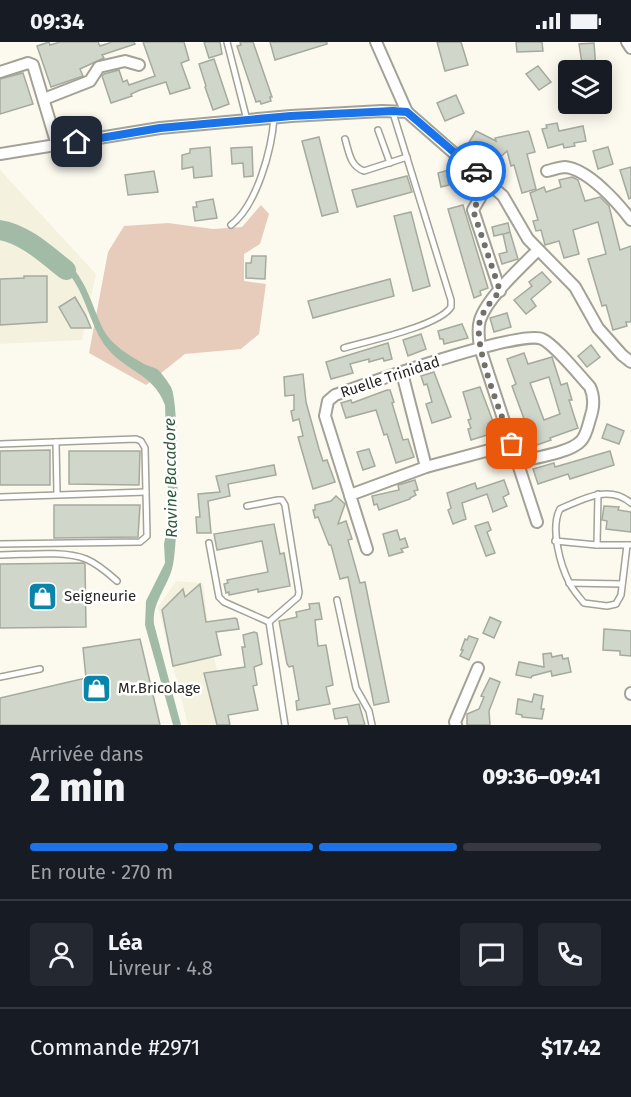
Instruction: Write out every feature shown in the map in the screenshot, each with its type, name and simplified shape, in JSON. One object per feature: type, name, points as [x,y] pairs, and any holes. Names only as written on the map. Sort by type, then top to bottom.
[{"type":"street","points":[[376,42],[407,112],[503,196],[525,234],[575,287],[598,328],[631,362]]},
{"type":"street","points":[[627,42],[631,48]]},
{"type":"street","points":[[44,99],[90,81],[99,67],[125,61],[139,65]]},
{"type":"street","points":[[0,72],[28,63],[32,64],[57,145]]},
{"type":"street","points":[[0,154],[160,128],[274,117],[407,112]]},
{"type":"street","points":[[547,171],[566,167],[584,175],[619,204],[631,220]]},
{"type":"street","points":[[489,182],[473,210],[500,291]]},
{"type":"street","points":[[537,522],[480,348],[478,330],[480,318],[500,291],[538,250]]},
{"type":"street","name":"Ruelle Trinidad","points":[[367,549],[325,416],[326,406],[334,395],[480,348],[533,336],[544,339],[590,387],[594,397],[592,414],[582,440],[578,444],[517,462]]},
{"type":"street","points":[[402,373],[426,467]]},
{"type":"street","points":[[350,495],[426,467],[512,444]]},
{"type":"street","points":[[456,725],[455,722],[478,668]]},
{"type":"lane","points":[[227,42],[247,120]]},
{"type":"lane","points":[[344,348],[421,325],[440,317],[451,307],[451,300],[393,111]]},
{"type":"lane","points":[[231,225],[240,218],[248,206],[263,169],[273,137],[274,117]]},
{"type":"lane","points":[[378,130],[390,162]]},
{"type":"lane","points":[[345,139],[353,164],[364,171],[407,157]]},
{"type":"lane","points":[[0,444],[141,441],[145,448],[147,536],[141,542],[0,544]]},
{"type":"lane","points":[[56,442],[57,494]]},
{"type":"lane","points":[[0,496],[146,492]]},
{"type":"lane","points":[[597,545],[598,494]]},
{"type":"lane","points":[[555,541],[629,545],[621,595],[616,604],[607,606],[584,603],[569,584],[555,541],[557,514],[560,509],[598,494],[620,495],[631,503]]},
{"type":"lane","points":[[247,506],[278,500],[282,500],[285,504],[299,595],[269,622]]},
{"type":"lane","points":[[209,543],[221,600],[269,622]]},
{"type":"lane","points":[[0,555],[57,555],[84,558],[117,581]]},
{"type":"lane","points":[[569,584],[622,584]]},
{"type":"lane","points":[[337,600],[356,688],[369,711],[372,725]]},
{"type":"lane","points":[[269,622],[285,725]]},
{"type":"lane","points":[[0,677],[40,669]]},
{"type":"shaded area","points":[[0,170],[96,274],[82,340],[0,344]]},
{"type":"shaded area","points":[[261,205],[269,214],[260,244],[244,254],[244,281],[266,284],[259,334],[241,349],[185,354],[146,385],[89,353],[108,252],[124,226],[168,223],[213,229],[242,227]]},
{"type":"shaded area","points":[[176,581],[203,583],[211,646],[231,725],[188,725],[158,607]]},
{"type":"water","points":[[0,226],[40,240],[62,256],[80,278],[106,335],[132,357],[157,369],[171,387],[176,420],[178,476],[176,534],[172,569],[155,609],[154,624],[181,725],[173,725],[145,625],[146,601],[165,563],[164,544],[169,519],[165,405],[160,394],[146,379],[114,356],[107,348],[97,332],[82,295],[66,271],[29,243],[0,232]]},
{"type":"building","points":[[49,42],[50,45],[60,42],[98,42],[100,46],[112,42],[134,42],[135,44],[102,55],[104,58],[80,69],[83,76],[51,87],[37,46]]},
{"type":"building","points":[[143,42],[184,42],[189,60],[181,63],[190,88],[170,94],[166,82],[140,90],[131,94],[132,96],[111,103],[102,76],[104,74],[119,70],[123,82],[127,80],[129,85],[155,76]]},
{"type":"building","points":[[204,42],[220,42],[222,54],[209,58]]},
{"type":"building","points":[[240,42],[253,42],[272,97],[270,97],[271,101],[261,104],[260,101],[256,102],[237,46],[241,45]]},
{"type":"building","points":[[270,42],[327,42],[327,44],[275,60]]},
{"type":"building","points":[[437,42],[461,42],[468,65],[445,71]]},
{"type":"building","points":[[516,42],[542,42],[543,51],[517,52]]},
{"type":"building","points":[[594,43],[595,60],[581,60],[579,44]]},
{"type":"building","points":[[214,59],[229,104],[213,110],[199,64]]},
{"type":"building","points":[[538,66],[551,82],[539,90],[526,74]]},
{"type":"building","points":[[23,73],[33,104],[0,114],[0,79]]},
{"type":"building","points":[[456,95],[464,113],[445,121],[437,103]]},
{"type":"building","points":[[557,123],[559,131],[583,126],[586,141],[574,143],[575,146],[564,148],[563,144],[548,148],[542,129],[547,128],[546,125]]},
{"type":"building","points":[[476,131],[496,141],[495,138],[528,131],[535,152],[527,154],[536,189],[522,193],[514,165],[511,166],[507,151],[490,167],[483,159],[487,155],[469,142]]},
{"type":"building","points":[[319,137],[338,212],[322,216],[302,141]]},
{"type":"building","points":[[210,147],[212,176],[194,178],[193,167],[182,169],[182,155],[190,153],[190,149]]},
{"type":"building","points":[[252,147],[253,176],[244,177],[243,163],[232,164],[231,148]]},
{"type":"building","points":[[608,147],[613,164],[598,169],[593,151]]},
{"type":"building","points":[[631,167],[631,198],[629,199],[620,170]]},
{"type":"building","points":[[452,169],[455,179],[448,181],[449,185],[441,187],[438,173]]},
{"type":"building","points":[[154,171],[158,192],[128,195],[125,175]]},
{"type":"building","points":[[407,176],[412,192],[357,207],[352,190]]},
{"type":"building","points":[[572,177],[578,180],[585,201],[600,197],[609,206],[620,250],[631,246],[631,322],[626,322],[627,326],[613,330],[606,305],[602,306],[588,259],[606,254],[598,222],[573,230],[579,254],[564,258],[559,241],[545,245],[541,230],[536,231],[533,221],[538,220],[530,193],[544,187],[546,192],[561,187],[559,180]]},
{"type":"building","points":[[213,199],[217,218],[195,221],[193,207],[197,207],[196,202]]},
{"type":"building","points":[[463,205],[488,288],[480,291],[481,295],[474,298],[448,209]]},
{"type":"building","points":[[411,212],[430,286],[413,291],[394,216]]},
{"type":"building","points":[[508,223],[518,259],[502,264],[499,254],[507,252],[503,234],[494,236],[492,227]]},
{"type":"building","points":[[252,256],[266,256],[265,279],[246,278],[246,263],[251,263]]},
{"type":"building","points":[[542,272],[551,282],[531,299],[536,306],[526,314],[514,300],[532,286],[529,282]]},
{"type":"building","points":[[24,276],[47,276],[47,322],[0,325],[0,279],[24,278]]},
{"type":"building","points":[[390,279],[394,296],[313,318],[308,301]]},
{"type":"building","points":[[75,297],[91,328],[71,328],[59,307]]},
{"type":"building","points":[[507,313],[511,327],[494,332],[490,318]]},
{"type":"building","points":[[462,324],[468,338],[444,344],[438,331]]},
{"type":"building","points":[[421,334],[426,349],[408,356],[403,340]]},
{"type":"building","points":[[388,343],[392,359],[384,361],[383,358],[369,362],[369,359],[350,364],[353,373],[331,379],[326,362]]},
{"type":"building","points":[[591,345],[600,357],[587,367],[578,356]]},
{"type":"building","points":[[524,353],[528,364],[552,357],[561,385],[567,383],[572,400],[569,400],[578,428],[534,446],[512,386],[516,384],[507,359]],"holes":[[[549,377],[560,414],[544,420],[530,383]]]},
{"type":"building","points":[[434,372],[451,417],[432,423],[426,404],[432,402],[427,384],[424,385],[421,376]]},
{"type":"building","points":[[303,374],[306,402],[319,449],[323,461],[327,460],[335,482],[313,489],[298,437],[303,436],[299,419],[293,421],[291,411],[294,410],[294,395],[285,396],[284,377]]},
{"type":"building","points":[[480,387],[497,432],[471,440],[468,420],[471,419],[463,392]]},
{"type":"building","points":[[390,390],[394,402],[392,403],[403,440],[408,439],[414,457],[396,463],[387,434],[384,435],[376,410],[346,418],[341,403],[351,400],[352,403]]},
{"type":"building","points":[[607,424],[624,431],[619,444],[602,438]]},
{"type":"building","points":[[369,449],[375,466],[363,470],[357,452]]},
{"type":"building","points":[[50,450],[50,485],[0,485],[0,451]]},
{"type":"building","points":[[69,451],[140,451],[139,485],[69,484]]},
{"type":"building","points":[[610,451],[614,465],[570,479],[568,474],[538,484],[533,469],[554,463],[555,467]]},
{"type":"building","points":[[274,465],[276,475],[228,484],[230,496],[208,501],[211,533],[197,533],[196,517],[200,517],[198,494],[220,492],[216,476]]},
{"type":"building","points":[[415,480],[418,490],[414,491],[416,495],[410,499],[379,510],[377,504],[374,505],[372,496],[399,490],[398,485]]},
{"type":"building","points":[[504,480],[509,494],[503,497],[507,506],[493,512],[487,494],[462,503],[466,519],[453,524],[448,510],[451,508],[447,493],[475,483],[477,489]]},
{"type":"building","points":[[336,496],[345,504],[338,524],[346,521],[352,539],[348,540],[360,583],[365,582],[389,702],[374,705],[348,577],[340,579],[331,545],[329,545],[318,517],[315,518],[313,510],[315,510],[315,505],[331,501]]},
{"type":"building","points":[[54,505],[140,505],[138,537],[54,538]]},
{"type":"building","points":[[604,506],[619,507],[618,510],[631,512],[631,532],[606,529],[607,521],[602,520]]},
{"type":"building","points":[[488,522],[491,530],[487,532],[495,553],[486,556],[475,526]]},
{"type":"building","points":[[274,524],[280,554],[284,553],[290,586],[229,595],[229,592],[226,593],[224,584],[228,583],[227,580],[268,572],[262,541],[217,550],[214,534]]},
{"type":"building","points":[[397,530],[400,540],[405,538],[408,547],[401,549],[403,552],[389,556],[383,534]]},
{"type":"building","name":"Seigneurie","points":[[0,564],[85,564],[86,627],[0,628]]},
{"type":"building","points":[[200,584],[206,622],[235,618],[239,629],[216,632],[221,655],[173,666],[162,610],[183,589],[185,597]]},
{"type":"building","points":[[319,603],[322,619],[315,620],[318,646],[326,645],[333,685],[326,687],[330,704],[297,710],[296,701],[299,700],[293,666],[289,667],[287,664],[279,621],[297,617],[296,612],[310,609],[309,604]]},
{"type":"building","points":[[490,617],[501,622],[494,638],[483,633]]},
{"type":"building","points":[[604,629],[631,631],[631,656],[620,655],[620,651],[603,650]]},
{"type":"building","points":[[257,633],[262,664],[254,667],[257,685],[253,686],[258,710],[228,715],[230,725],[217,725],[204,673],[245,667],[243,635]]},
{"type":"building","points":[[469,636],[478,639],[469,660],[460,656],[465,639],[467,640]]},
{"type":"building","name":"Mr.Bricolage","points":[[140,639],[160,725],[0,725],[0,698],[86,678],[83,648]]},
{"type":"building","points":[[551,653],[552,657],[562,655],[563,659],[568,658],[571,672],[552,676],[551,671],[531,678],[516,675],[519,662],[544,667],[543,654]]},
{"type":"building","points":[[490,678],[500,682],[489,711],[490,725],[467,725],[467,714],[479,709],[484,697],[481,696]]},
{"type":"building","points":[[534,694],[543,696],[542,719],[522,717],[516,714],[518,699],[532,702]]},
{"type":"building","points":[[359,704],[365,725],[349,725],[347,717],[335,719],[333,709]]},
{"type":"waterway","name":"Ravine Bacadore","points":[[0,230],[27,240],[66,270]]},
{"type":"way so far","points":[[476,171],[489,182],[473,210],[500,291],[480,318],[478,330],[480,348],[512,444]]},
{"type":"place","name":"Seigneurie","points":[[43,596]]},
{"type":"place","name":"Mr.Bricolage","points":[[97,688]]},
{"type":"route","points":[[77,142],[160,128],[291,116],[382,111],[407,112],[476,171]]}]
